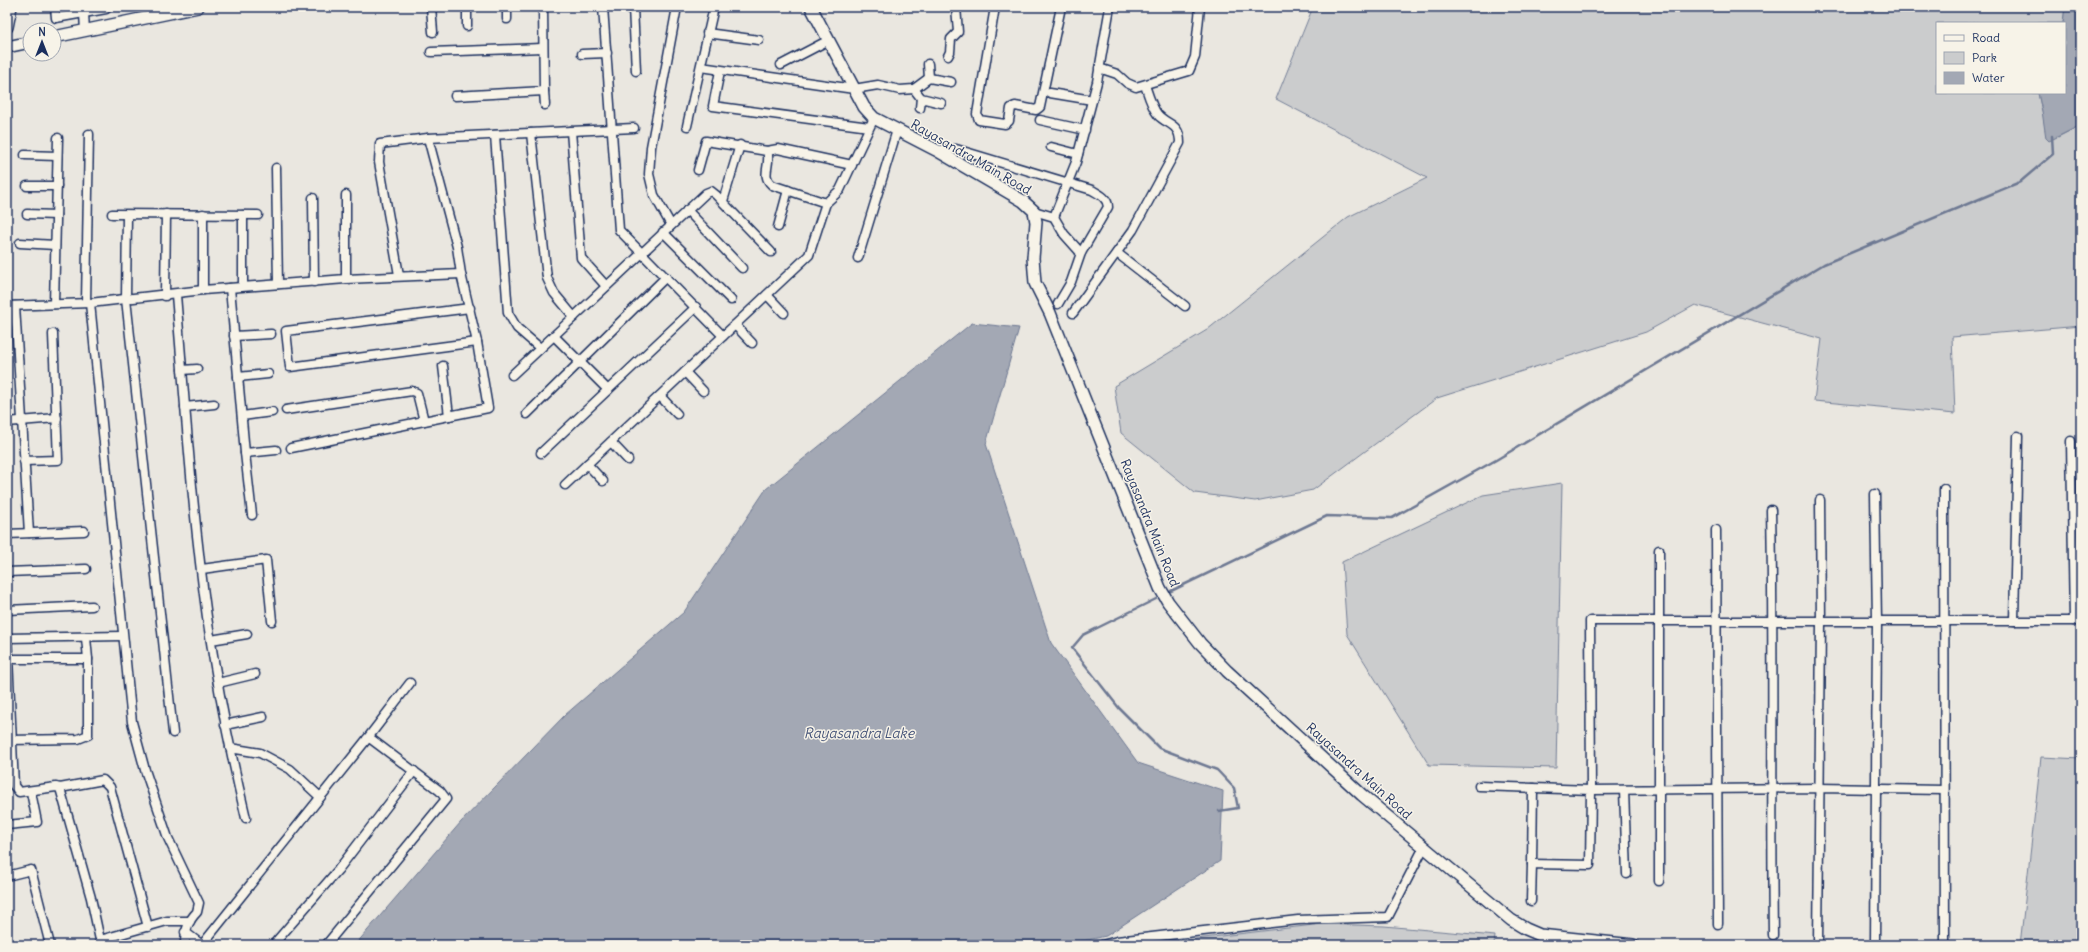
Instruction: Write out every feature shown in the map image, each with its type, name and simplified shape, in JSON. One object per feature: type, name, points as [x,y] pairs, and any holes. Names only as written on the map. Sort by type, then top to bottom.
[{"type":"street","points":[[7,27],[11,7]]},
{"type":"street","points":[[55,7],[56,18],[106,9],[108,7]]},
{"type":"street","points":[[62,35],[150,12],[198,7]]},
{"type":"street","points":[[431,7],[434,32]]},
{"type":"street","points":[[467,26],[468,7]]},
{"type":"street","points":[[507,7],[508,19]]},
{"type":"street","points":[[543,7],[542,48],[545,105]]},
{"type":"street","points":[[602,7],[607,53],[619,230],[723,336]]},
{"type":"street","points":[[633,7],[636,71]]},
{"type":"street","points":[[671,226],[654,195],[649,174],[650,147],[677,7]]},
{"type":"street","points":[[687,126],[714,7]]},
{"type":"street","name":"Rayasandra Main Road","points":[[811,7],[830,40],[871,123],[896,130],[936,150],[1023,201],[1034,211],[1036,222],[1033,258],[1035,283],[1050,313],[1160,588],[1168,602],[1200,643],[1227,671],[1362,795],[1511,920],[1540,935],[1633,945]]},
{"type":"street","points":[[948,56],[950,52],[950,38],[958,32],[956,7]]},
{"type":"street","points":[[995,7],[977,114],[980,120],[1005,124],[1009,122],[1011,108],[1015,106],[1036,110],[1040,107],[1061,7]]},
{"type":"street","points":[[1054,217],[1078,154],[1085,130],[1099,68],[1110,7]]},
{"type":"street","points":[[1099,68],[1117,74],[1127,83],[1136,87],[1189,71],[1195,57],[1200,7]]},
{"type":"street","points":[[84,13],[86,30]]},
{"type":"street","points":[[708,33],[759,40]]},
{"type":"street","points":[[781,64],[830,40]]},
{"type":"street","points":[[7,47],[22,44]]},
{"type":"street","points":[[431,52],[542,48]]},
{"type":"street","points":[[582,54],[607,53]]},
{"type":"street","points":[[928,64],[929,78]]},
{"type":"street","points":[[701,67],[720,71],[854,89],[878,85],[900,90],[914,89],[929,78],[951,82]]},
{"type":"street","points":[[565,485],[809,255],[826,203],[840,190],[871,123],[713,106],[720,71]]},
{"type":"street","points":[[1073,313],[1133,230],[1180,143],[1180,136],[1171,123],[1158,115],[1145,85]]},
{"type":"street","points":[[914,89],[921,98],[941,103]]},
{"type":"street","points":[[455,96],[544,92]]},
{"type":"street","points":[[1050,92],[1092,100]]},
{"type":"street","points":[[920,108],[921,98]]},
{"type":"street","points":[[1040,120],[1085,130]]},
{"type":"street","points":[[399,276],[379,162],[380,144],[428,138],[634,128]]},
{"type":"street","points":[[858,258],[896,130]]},
{"type":"street","points":[[571,131],[581,258],[606,286]]},
{"type":"street","points":[[531,133],[547,278],[554,293],[574,317]]},
{"type":"street","points":[[89,134],[88,303],[122,636],[132,722],[143,763],[168,838],[198,903],[197,912],[190,921],[185,932],[183,944]]},
{"type":"street","points":[[495,135],[508,313],[518,328],[540,348]]},
{"type":"street","points":[[54,304],[58,138]]},
{"type":"street","points":[[291,448],[488,408],[477,342],[461,274],[457,247],[428,138]]},
{"type":"street","points":[[698,170],[706,141],[740,145],[767,151],[778,149],[852,165]]},
{"type":"street","points":[[723,202],[740,145]]},
{"type":"street","points":[[1051,147],[1078,154]]},
{"type":"street","points":[[936,150],[956,149],[1067,184],[1092,190],[1103,196],[1108,203],[1108,207],[1081,253],[1071,282],[1058,304]]},
{"type":"street","points":[[767,151],[769,157],[765,177],[767,182],[826,203]]},
{"type":"street","points":[[25,155],[58,156]]},
{"type":"street","points":[[276,168],[278,284]]},
{"type":"street","points":[[27,186],[57,186]]},
{"type":"street","points":[[778,227],[788,190]]},
{"type":"street","points":[[512,375],[706,192],[711,191],[723,202],[771,252]]},
{"type":"street","points":[[346,195],[346,279]]},
{"type":"street","points":[[313,198],[314,282]]},
{"type":"street","points":[[687,210],[742,268]]},
{"type":"street","points":[[1034,211],[1054,217],[1064,234],[1081,253]]},
{"type":"street","points":[[27,214],[56,215]]},
{"type":"street","points":[[112,214],[258,215]]},
{"type":"street","points":[[165,296],[166,214]]},
{"type":"street","points":[[203,214],[203,290]]},
{"type":"street","points":[[127,215],[126,299],[173,733]]},
{"type":"street","points":[[243,215],[243,286]]},
{"type":"street","points":[[663,232],[731,300]]},
{"type":"street","points":[[20,243],[56,245]]},
{"type":"street","points":[[1117,253],[1185,306]]},
{"type":"street","points":[[29,533],[16,334],[11,306],[88,303],[176,295],[203,290],[243,286],[399,276],[461,274]]},
{"type":"street","points":[[527,414],[666,278]]},
{"type":"street","points":[[230,288],[252,515]]},
{"type":"street","points":[[176,295],[185,407],[211,640],[225,725],[246,818]]},
{"type":"street","points":[[767,295],[784,313]]},
{"type":"street","points":[[541,453],[696,307]]},
{"type":"street","points":[[470,308],[286,331],[290,367],[477,342]]},
{"type":"street","points":[[734,325],[752,343]]},
{"type":"street","points":[[7,334],[16,334]]},
{"type":"street","points":[[24,461],[58,460],[53,334]]},
{"type":"street","points":[[234,336],[271,334]]},
{"type":"street","points":[[554,336],[608,390]]},
{"type":"street","points":[[443,366],[449,416]]},
{"type":"street","points":[[182,370],[197,369]]},
{"type":"street","points":[[685,372],[703,391]]},
{"type":"street","points":[[238,377],[268,374]]},
{"type":"street","points":[[286,410],[412,391],[417,393],[424,421]]},
{"type":"street","points":[[660,396],[677,414]]},
{"type":"street","points":[[185,407],[214,404]]},
{"type":"street","points":[[242,416],[272,412]]},
{"type":"street","points":[[7,422],[56,418]]},
{"type":"street","points":[[2014,621],[2018,436]]},
{"type":"street","points":[[1532,864],[1590,865],[1590,622],[2078,621],[2071,441]]},
{"type":"street","points":[[611,442],[628,460]]},
{"type":"street","points":[[245,453],[276,450]]},
{"type":"street","points":[[587,464],[604,481]]},
{"type":"street","points":[[1944,490],[1945,945]]},
{"type":"street","points":[[1875,494],[1875,945]]},
{"type":"street","points":[[1818,945],[1818,788],[1821,621],[1820,500]]},
{"type":"street","points":[[1771,510],[1773,621],[1771,789],[1773,935]]},
{"type":"street","points":[[1716,530],[1718,924]]},
{"type":"street","points":[[7,534],[84,531]]},
{"type":"street","points":[[1659,550],[1659,881]]},
{"type":"street","points":[[202,569],[266,560],[272,621]]},
{"type":"street","points":[[7,572],[86,569]]},
{"type":"street","points":[[7,610],[92,606]]},
{"type":"street","points":[[211,640],[247,634]]},
{"type":"street","points":[[7,635],[9,659],[9,740],[14,786],[16,791]]},
{"type":"street","points":[[7,638],[86,638],[122,636]]},
{"type":"street","points":[[9,740],[78,739],[88,735],[88,659],[86,638]]},
{"type":"street","points":[[9,659],[88,659]]},
{"type":"street","points":[[218,683],[256,674]]},
{"type":"street","points":[[185,932],[202,945],[410,683]]},
{"type":"street","points":[[225,725],[263,717]]},
{"type":"street","points":[[326,945],[446,799],[440,791],[414,771],[371,739],[367,739]]},
{"type":"street","points":[[230,748],[260,753],[290,769],[320,797]]},
{"type":"street","points":[[273,945],[338,870],[414,771]]},
{"type":"street","points":[[7,791],[31,792],[103,780],[110,787],[148,927]]},
{"type":"street","points":[[1480,786],[1591,790],[1818,788],[1944,790]]},
{"type":"street","points":[[60,788],[91,898],[100,943],[167,921],[190,921]]},
{"type":"street","points":[[1531,901],[1533,788]]},
{"type":"street","points":[[1624,790],[1627,874]]},
{"type":"street","points":[[7,825],[37,822],[31,792]]},
{"type":"street","points":[[1102,945],[1117,941],[1298,920],[1388,916],[1424,847]]},
{"type":"street","points":[[7,876],[31,870],[50,945]]},
{"type":"green space","points":[[1313,7],[2065,7],[2063,22],[1936,22],[1936,94],[2038,94],[2042,111],[2058,137],[2081,125],[2081,326],[1952,337],[1955,414],[1814,401],[1822,339],[1695,305],[1646,332],[1437,398],[1313,490],[1255,501],[1195,493],[1121,433],[1114,386],[1207,330],[1348,217],[1427,178],[1276,99]]},
{"type":"green space","points":[[1562,483],[1556,768],[1429,765],[1347,634],[1342,562],[1483,495]]},
{"type":"green space","points":[[2041,757],[2081,759],[2081,945],[2020,945]]},
{"type":"green space","points":[[1322,924],[1384,926],[1495,936],[1494,945],[1145,945]]},
{"type":"water","points":[[2065,7],[2081,7],[2081,125],[2049,141],[2046,138],[2038,94],[2066,94],[2066,22],[2063,22]]},
{"type":"water","name":"Rayasandra Lake","points":[[972,323],[1019,328],[986,444],[1051,643],[1138,763],[1223,791],[1220,861],[1106,936],[1078,942],[1076,945],[355,945],[461,822],[565,715],[684,612],[766,489]]},
{"type":"waterway","points":[[1171,591],[1327,516],[1392,518],[1496,460],[1824,264],[2020,182],[2053,154],[2052,136]]},
{"type":"waterway","points":[[1156,599],[1083,635],[1072,648],[1119,708],[1159,748],[1217,770],[1234,788],[1238,808],[1219,811]]}]
